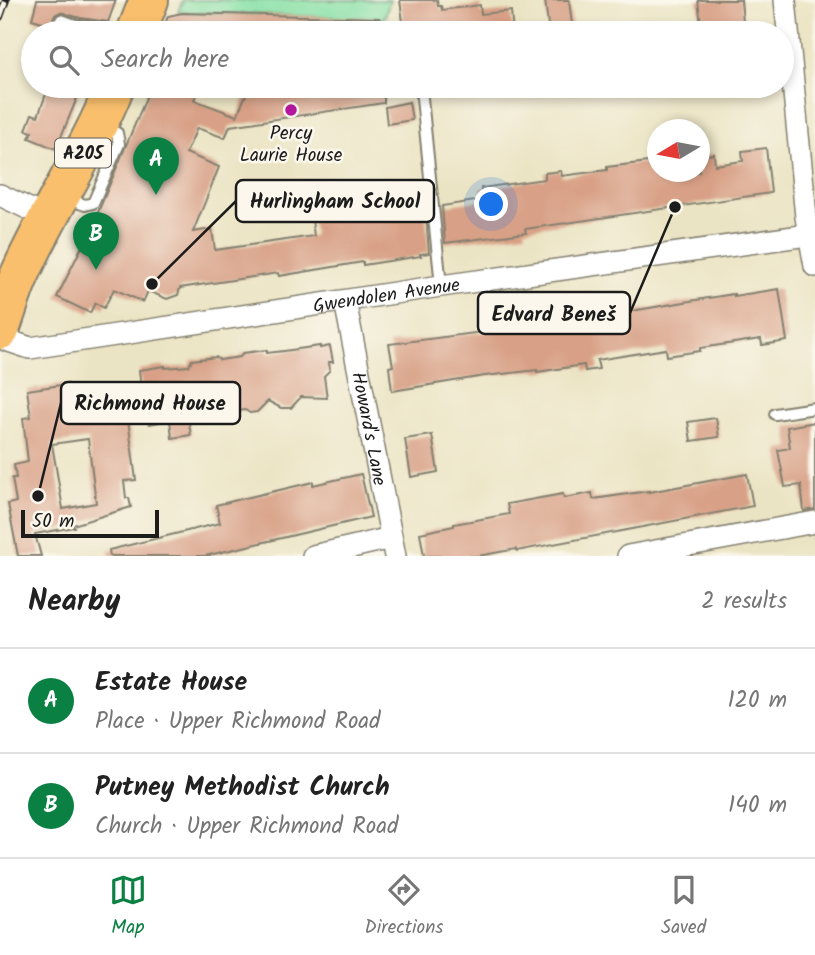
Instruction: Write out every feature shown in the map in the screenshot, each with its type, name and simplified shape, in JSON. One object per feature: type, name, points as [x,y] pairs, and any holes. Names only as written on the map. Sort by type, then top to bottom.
[{"type":"highway","name":"A205","points":[[0,330],[17,281],[109,98]]},
{"type":"street","points":[[785,0],[787,21]]},
{"type":"street","points":[[794,78],[815,266]]},
{"type":"street","points":[[0,195],[54,207]]},
{"type":"street","name":"Gwendolen Avenue","points":[[0,338],[30,348],[441,286],[812,235]]},
{"type":"street","name":"Howard's Lane","points":[[345,301],[393,547]]},
{"type":"street","points":[[628,556],[815,522]]},
{"type":"street","points":[[313,556],[393,547]]},
{"type":"lane","points":[[61,19],[66,21]]},
{"type":"lane","points":[[422,98],[441,286]]},
{"type":"lane","points":[[775,414],[815,408]]},
{"type":"green space","points":[[183,0],[390,0],[384,19],[178,12]]},
{"type":"building","points":[[37,0],[116,0],[108,21],[80,18],[60,12],[53,18],[54,21],[32,19]]},
{"type":"building","points":[[400,0],[437,0],[442,10],[480,5],[481,14],[511,11],[512,21],[403,21]]},
{"type":"building","points":[[545,0],[569,0],[572,21],[548,21]]},
{"type":"building","points":[[698,0],[741,0],[743,21],[701,21]]},
{"type":"building","points":[[182,13],[379,18],[381,21],[166,21],[168,16]]},
{"type":"building","points":[[45,98],[77,98],[56,149],[29,138],[32,132],[26,130],[32,114],[38,116]]},
{"type":"building","points":[[146,98],[195,98],[194,100],[237,116],[244,98],[384,98],[384,103],[230,126],[225,138],[197,128],[186,153],[219,167],[193,232],[212,229],[215,250],[314,236],[312,220],[352,214],[350,204],[384,199],[387,219],[426,213],[429,253],[363,265],[363,262],[180,288],[178,295],[167,299],[148,291],[143,302],[114,289],[104,308],[95,303],[90,313],[57,297],[93,224]]},
{"type":"building","points":[[409,102],[412,120],[387,124],[385,107]]},
{"type":"building","points":[[766,148],[771,193],[525,229],[526,233],[445,243],[442,206],[482,200],[481,188],[545,179],[545,173],[561,171],[562,176],[647,162],[647,182],[710,182],[710,155],[714,154],[715,165],[743,161],[742,151]]},
{"type":"building","points":[[779,289],[787,341],[762,345],[761,339],[667,356],[666,349],[597,360],[599,369],[585,371],[584,365],[485,376],[392,391],[389,367],[393,366],[389,344],[567,319],[567,322]]},
{"type":"building","points":[[330,346],[333,362],[329,362],[330,370],[324,376],[327,398],[301,397],[291,408],[281,408],[268,401],[257,412],[250,413],[245,410],[188,418],[191,435],[172,438],[170,420],[150,424],[127,412],[136,480],[124,481],[126,498],[129,498],[131,507],[73,525],[74,527],[35,534],[41,556],[18,556],[8,504],[16,502],[12,478],[16,478],[14,465],[28,462],[23,418],[31,417],[27,390],[68,384],[70,397],[141,387],[139,370],[189,366],[192,360],[216,357],[220,360],[240,357],[243,353],[267,350],[267,353]],"holes":[[[88,439],[96,503],[63,509],[52,444]]]},
{"type":"building","points":[[716,418],[719,437],[691,441],[688,422]]},
{"type":"building","points":[[815,422],[815,509],[804,511],[801,485],[785,487],[778,450],[790,448],[787,427]]},
{"type":"building","points":[[432,435],[438,472],[411,477],[405,439]]},
{"type":"building","points":[[361,474],[371,517],[205,556],[110,556],[109,550],[220,523],[216,505],[313,482],[313,485]]},
{"type":"building","points":[[747,474],[753,506],[517,551],[516,549],[478,556],[424,556],[420,533],[509,514],[507,504],[563,494],[564,498],[592,493],[593,499],[649,492]]},
{"type":"railway","points":[[0,17],[6,0]]},
{"type":"place","name":"Percy Laurie House","points":[[291,110]]},
{"type":"place","name":"Estate House","points":[[156,195]]},
{"type":"place","name":"Edvard Beneš","points":[[675,207]]},
{"type":"place","name":"Putney Methodist Church","points":[[96,270]]},
{"type":"place","name":"Hurlingham School","points":[[152,284]]},
{"type":"place","name":"Richmond House","points":[[38,496]]}]
